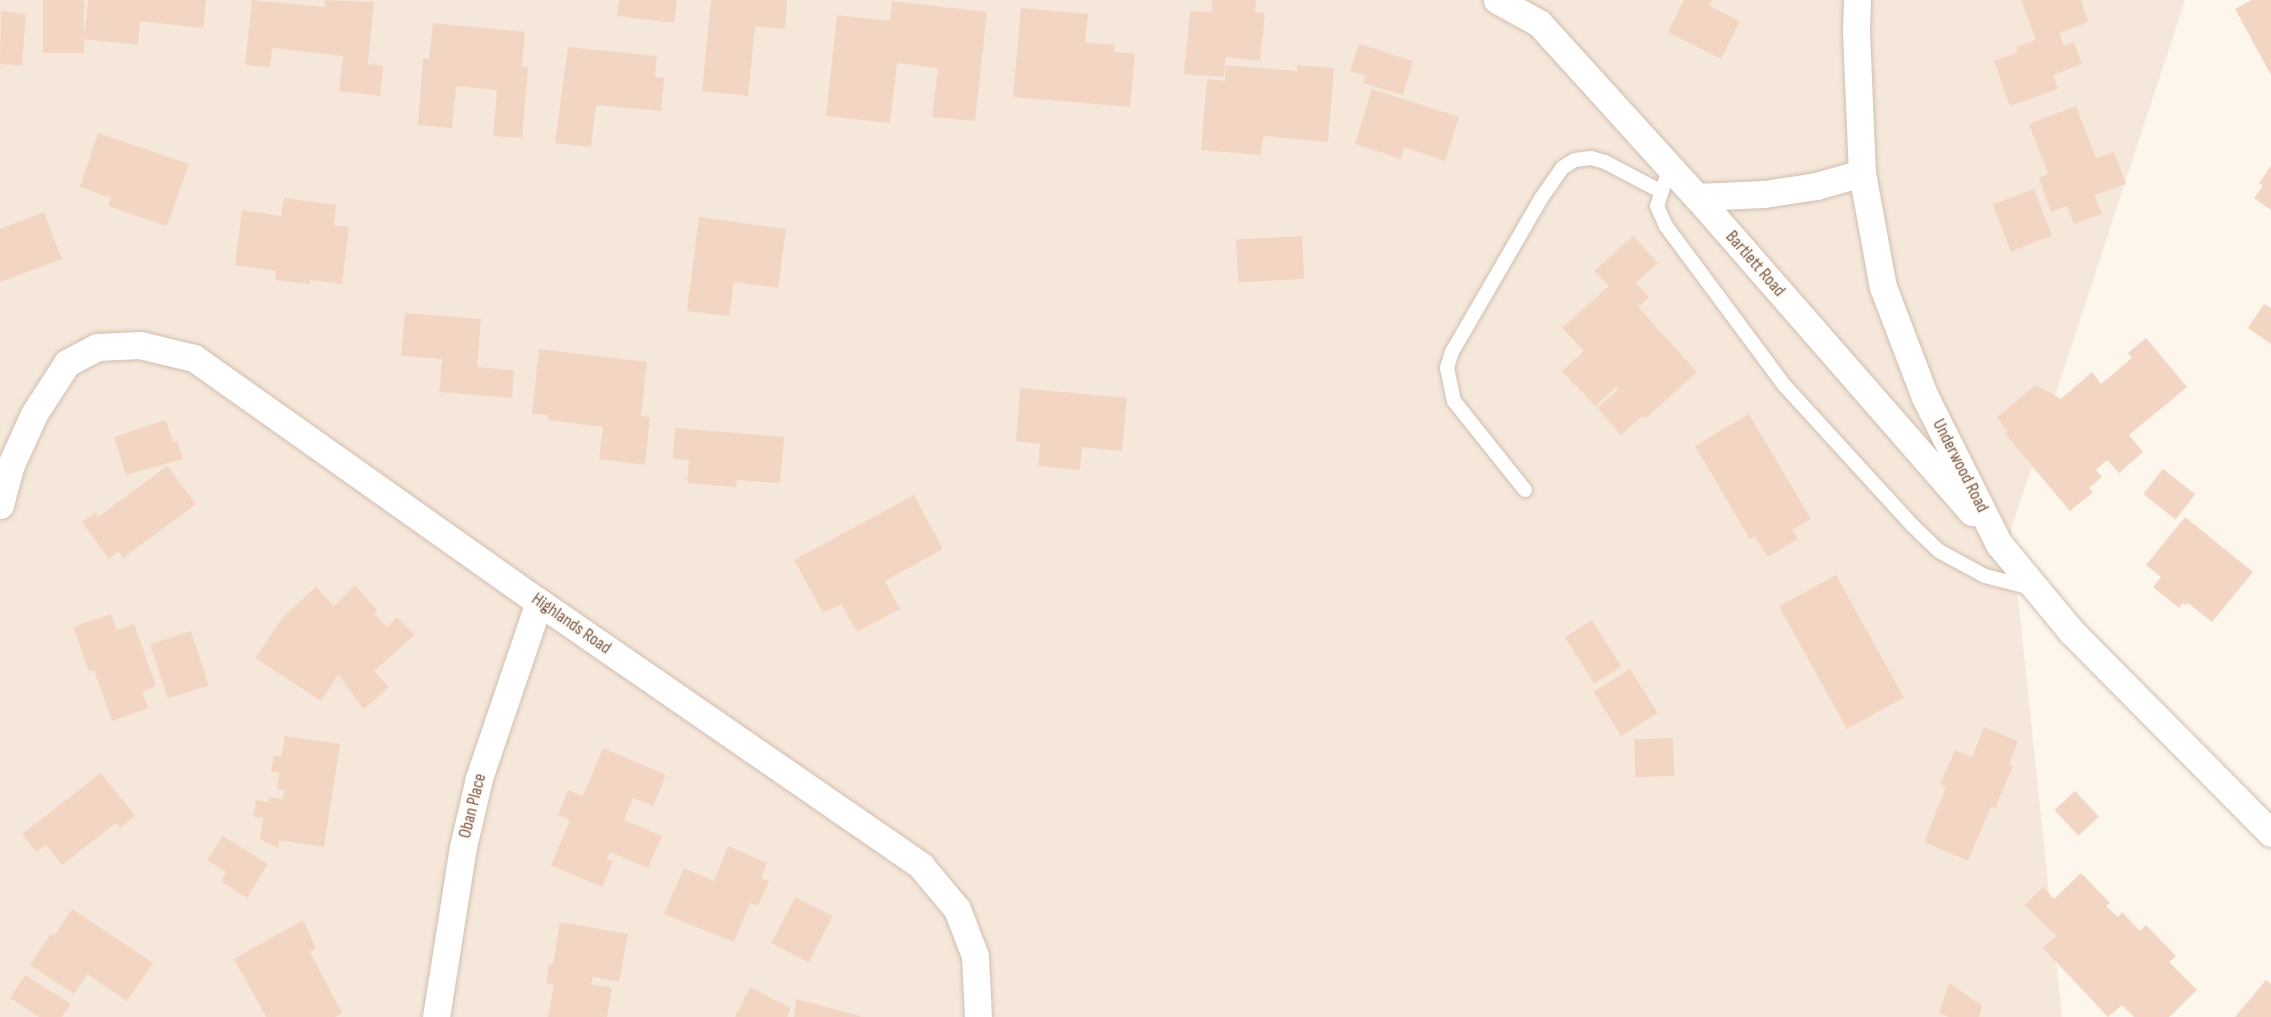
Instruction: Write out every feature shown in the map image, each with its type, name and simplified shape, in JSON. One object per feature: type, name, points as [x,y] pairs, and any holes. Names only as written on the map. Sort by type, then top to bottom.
[{"type":"street","name":"Bartlett Road","points":[[1497,0],[1540,12],[1665,179],[1697,197],[1999,544]]},
{"type":"street","name":"Underwood Road","points":[[1857,0],[1856,31],[1862,173],[1883,287],[1925,397],[1999,544],[2071,632],[2271,832]]},
{"type":"street","points":[[1697,197],[1764,194],[1805,188],[1862,173]]},
{"type":"street","name":"Highlands Road","points":[[0,505],[10,467],[34,414],[67,363],[97,347],[140,345],[194,358],[539,602],[921,866],[957,909],[972,947],[975,956],[978,1017]]},
{"type":"street","name":"Oban Place","points":[[435,1017],[462,847],[479,777],[539,602]]},
{"type":"lane","points":[[1525,490],[1454,400],[1447,368],[1452,352],[1542,197],[1562,168],[1575,160],[1591,158],[1665,179],[1658,206],[1666,226],[1778,377],[1912,525],[1940,551],[1960,563],[1985,576],[2037,590]]},
{"type":"shaded area","points":[[0,0],[2185,0],[2011,530],[2062,1017],[0,1017]]},
{"type":"building","points":[[43,0],[84,0],[84,53],[43,53]]},
{"type":"building","points":[[88,0],[206,0],[203,28],[140,21],[138,45],[84,39]]},
{"type":"building","points":[[252,0],[325,7],[325,0],[374,2],[368,64],[383,66],[380,96],[339,91],[343,56],[272,48],[270,67],[245,65]]},
{"type":"building","points":[[619,0],[677,0],[674,23],[617,16]]},
{"type":"building","points":[[711,0],[787,0],[785,29],[755,26],[748,96],[702,91]]},
{"type":"building","points":[[1212,0],[1256,0],[1255,12],[1265,13],[1260,61],[1226,57],[1224,77],[1184,74],[1190,11],[1212,12]]},
{"type":"building","points":[[1684,0],[1712,0],[1709,6],[1740,21],[1721,59],[1668,32]]},
{"type":"building","points":[[2021,0],[2081,0],[2088,22],[2059,33],[2064,46],[2074,42],[2082,64],[2053,75],[2058,89],[2010,106],[1994,61],[2018,52],[2016,47],[2036,40]]},
{"type":"building","points":[[2252,0],[2271,0],[2271,75],[2235,9]]},
{"type":"building","points":[[892,1],[987,12],[975,121],[932,117],[938,68],[897,63],[890,123],[826,116],[837,15],[890,21]]},
{"type":"building","points":[[1021,8],[1088,14],[1085,42],[1115,45],[1114,52],[1135,53],[1130,107],[1013,97]]},
{"type":"building","points":[[1,11],[26,14],[22,66],[0,64]]},
{"type":"building","points":[[433,23],[525,32],[522,67],[528,67],[522,138],[493,136],[497,90],[456,86],[452,128],[418,125],[423,58],[429,59]]},
{"type":"building","points":[[1359,44],[1413,61],[1403,95],[1363,83],[1365,76],[1350,71]]},
{"type":"building","points":[[568,47],[657,56],[655,77],[664,78],[661,111],[596,105],[591,147],[555,143]]},
{"type":"building","points":[[1226,65],[1297,71],[1297,65],[1334,68],[1328,142],[1263,136],[1261,155],[1201,150],[1207,79],[1225,81]]},
{"type":"building","points":[[1372,89],[1459,117],[1445,161],[1404,147],[1401,159],[1355,144]]},
{"type":"building","points":[[2076,106],[2096,158],[2114,152],[2126,184],[2094,195],[2102,214],[2074,224],[2067,206],[2051,212],[2039,178],[2048,174],[2029,124]]},
{"type":"building","points":[[98,133],[189,164],[167,226],[108,206],[111,198],[80,187]]},
{"type":"building","points":[[2271,166],[2271,210],[2254,198],[2263,186],[2259,183]]},
{"type":"building","points":[[2034,189],[2052,236],[2011,251],[1993,205]]},
{"type":"building","points":[[284,198],[336,205],[334,225],[349,227],[342,284],[310,280],[310,284],[275,280],[276,271],[235,265],[242,210],[281,216]]},
{"type":"building","points":[[44,212],[62,259],[0,282],[0,229]]},
{"type":"building","points":[[699,217],[786,229],[778,288],[734,282],[729,316],[687,311]]},
{"type":"building","points":[[1302,236],[1304,279],[1238,282],[1236,239]]},
{"type":"building","points":[[1633,236],[1658,263],[1636,283],[1649,297],[1638,307],[1697,372],[1645,419],[1642,416],[1621,435],[1597,408],[1619,389],[1616,387],[1595,406],[1562,371],[1584,351],[1562,328],[1609,286],[1594,271]]},
{"type":"building","points":[[2264,304],[2271,308],[2271,344],[2248,328]]},
{"type":"building","points":[[405,313],[481,319],[477,367],[514,370],[512,398],[439,392],[442,359],[401,356]]},
{"type":"building","points":[[2146,338],[2187,387],[2129,435],[2143,452],[2119,473],[2107,460],[2096,470],[2102,477],[2089,488],[2093,492],[2070,511],[2005,434],[2008,432],[1997,417],[2036,385],[2061,399],[2092,372],[2101,384],[2132,358],[2128,353]]},
{"type":"building","points":[[539,349],[647,362],[641,416],[650,417],[645,465],[599,459],[603,427],[548,420],[548,415],[532,414]]},
{"type":"building","points":[[1020,388],[1127,398],[1122,451],[1082,447],[1080,470],[1038,466],[1040,444],[1016,441]]},
{"type":"building","points":[[1749,414],[1811,519],[1792,530],[1798,539],[1768,557],[1755,536],[1750,539],[1695,446]]},
{"type":"building","points":[[166,420],[173,442],[177,441],[183,459],[126,475],[114,437]]},
{"type":"building","points":[[675,428],[784,437],[780,483],[737,480],[736,487],[687,483],[689,460],[673,459]]},
{"type":"building","points":[[167,466],[196,504],[123,558],[119,551],[109,559],[82,522],[96,512],[98,517]]},
{"type":"building","points":[[2163,469],[2195,494],[2176,519],[2143,494]]},
{"type":"building","points":[[914,495],[943,549],[885,581],[900,609],[857,632],[841,604],[823,613],[794,560]]},
{"type":"building","points":[[2185,517],[2253,572],[2212,622],[2188,603],[2186,605],[2183,603],[2179,608],[2153,587],[2161,577],[2146,565]]},
{"type":"building","points":[[1836,575],[1904,697],[1847,729],[1779,607]]},
{"type":"building","points":[[355,585],[377,610],[374,613],[387,627],[397,617],[415,635],[374,671],[389,687],[364,709],[338,675],[321,701],[255,658],[284,616],[316,587],[334,606]]},
{"type":"building","points":[[111,614],[117,630],[134,624],[156,686],[142,692],[148,708],[112,721],[94,670],[89,671],[73,627]]},
{"type":"building","points":[[1592,620],[1621,667],[1594,684],[1565,637]]},
{"type":"building","points":[[191,631],[209,685],[168,698],[150,644]]},
{"type":"building","points":[[1630,669],[1658,713],[1621,736],[1594,692]]},
{"type":"building","points":[[1984,727],[2018,741],[2009,764],[2013,766],[1995,808],[1991,806],[1968,861],[1924,842],[1946,787],[1940,784],[1955,750],[1972,757]]},
{"type":"building","points":[[285,736],[340,744],[324,847],[279,840],[278,848],[260,839],[263,818],[253,817],[256,800],[268,802],[269,797],[283,799],[284,790],[277,789],[279,773],[271,772],[274,756],[281,757]]},
{"type":"building","points":[[1673,738],[1674,776],[1635,777],[1634,739]]},
{"type":"building","points":[[603,748],[666,775],[653,806],[633,798],[624,820],[662,836],[648,868],[610,852],[607,859],[613,861],[602,887],[551,865],[570,820],[558,815],[568,790],[583,796]]},
{"type":"building","points":[[101,773],[135,816],[120,828],[116,823],[62,865],[46,845],[36,852],[22,834]]},
{"type":"building","points":[[2075,791],[2099,817],[2078,836],[2055,810]]},
{"type":"building","points":[[223,836],[268,864],[247,898],[221,881],[226,872],[207,860]]},
{"type":"building","points":[[728,846],[767,863],[761,878],[769,881],[758,906],[750,903],[734,942],[664,914],[684,868],[714,881]]},
{"type":"building","points":[[2081,873],[2110,903],[2106,906],[2118,917],[2122,912],[2140,931],[2146,925],[2176,956],[2169,962],[2197,990],[2169,1017],[2134,1017],[2122,1005],[2108,1017],[2043,948],[2056,936],[2025,905],[2043,887],[2054,899]]},
{"type":"building","points":[[795,897],[832,916],[809,962],[771,943]]},
{"type":"building","points":[[72,909],[153,963],[127,1001],[87,974],[74,994],[30,965],[51,934],[54,936]]},
{"type":"building","points":[[303,920],[316,948],[310,952],[342,1013],[335,1017],[266,1017],[234,959]]},
{"type":"building","points":[[560,922],[628,934],[619,982],[593,977],[591,984],[612,988],[607,1017],[548,1017],[554,984],[546,983],[549,964],[553,964]]},
{"type":"building","points":[[25,975],[71,1004],[62,1017],[39,1017],[10,998]]},
{"type":"building","points":[[2266,980],[2271,984],[2271,1017],[2235,1017]]},
{"type":"building","points":[[1949,983],[1982,1006],[1979,1017],[1949,1017],[1939,1013]]},
{"type":"building","points":[[750,987],[791,1008],[787,1017],[735,1017]]},
{"type":"building","points":[[796,999],[860,1016],[860,1017],[794,1017]]}]
